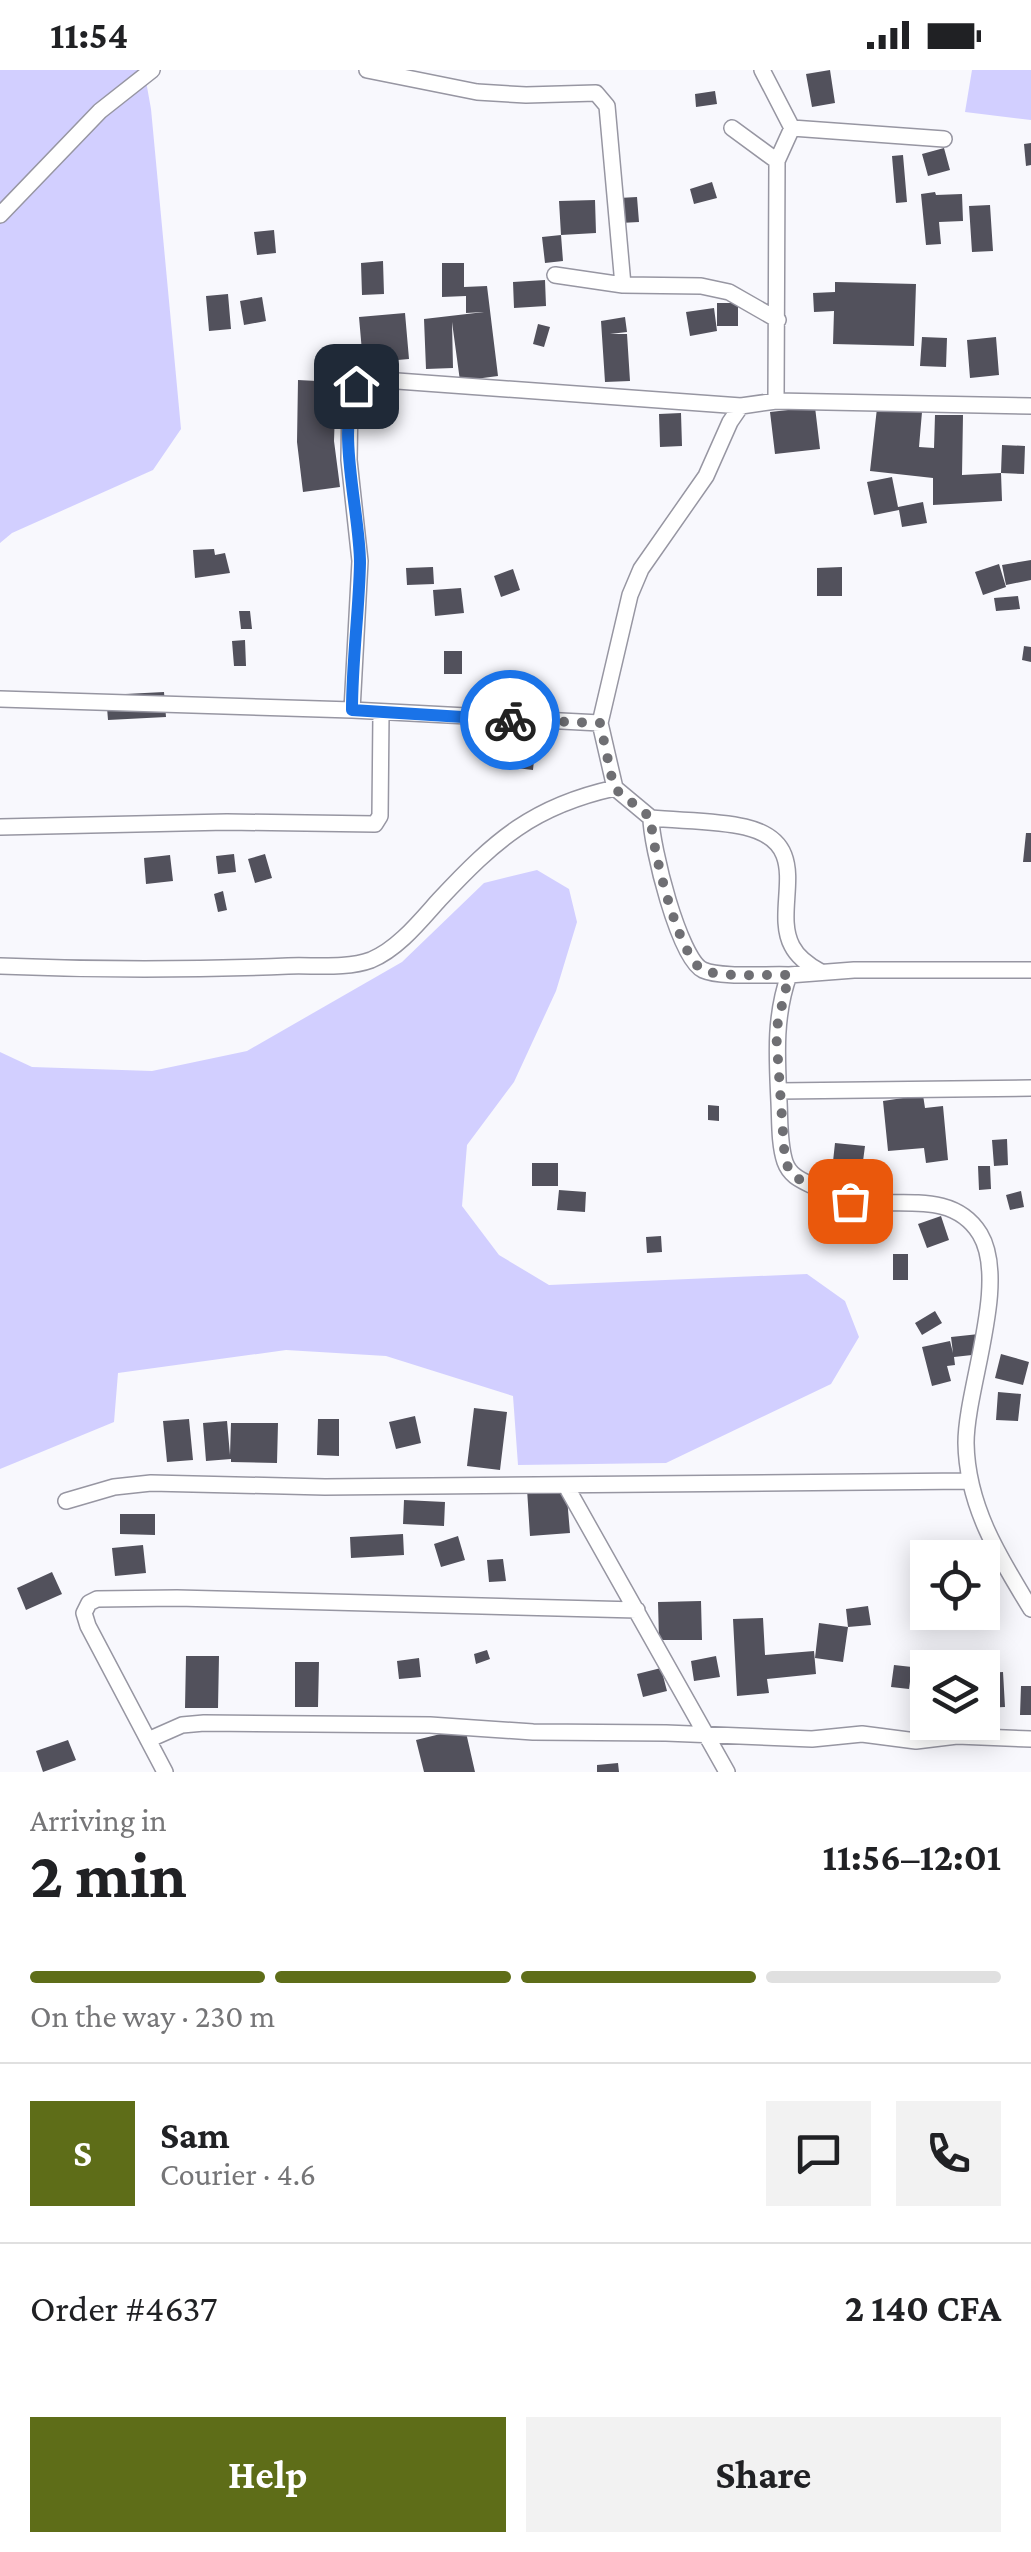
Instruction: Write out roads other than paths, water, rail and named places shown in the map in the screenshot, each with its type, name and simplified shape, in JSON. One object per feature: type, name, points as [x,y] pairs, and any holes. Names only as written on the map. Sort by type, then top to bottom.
[{"type":"street","points":[[0,215],[100,110],[152,70]]},
{"type":"street","points":[[367,70],[477,92],[596,93],[607,106],[623,285]]},
{"type":"street","points":[[762,70],[792,128]]},
{"type":"street","points":[[732,128],[777,160]]},
{"type":"street","points":[[792,128],[944,138]]},
{"type":"street","points":[[776,401],[777,160],[792,128]]},
{"type":"street","points":[[555,275],[623,285],[701,286],[728,292],[778,320]]},
{"type":"street","points":[[352,710],[360,561],[350,460],[350,399],[356,386],[370,378],[741,406],[776,401],[1031,406]]},
{"type":"street","points":[[741,406],[706,476],[642,568],[630,595],[600,723],[614,788],[651,818],[745,827],[770,837],[782,849],[787,868],[790,944],[802,959],[821,972]]},
{"type":"street","points":[[0,699],[352,710],[600,723]]},
{"type":"street","points":[[0,827],[227,822],[375,824],[380,816],[381,714]]},
{"type":"street","points":[[0,966],[83,970],[260,967],[373,959],[419,922],[466,871],[526,820],[564,802],[614,788]]},
{"type":"street","points":[[651,818],[658,866],[691,961],[707,972],[789,975],[1031,970]]},
{"type":"street","points":[[789,975],[776,1031],[785,1162],[794,1177],[850,1201],[945,1206],[968,1218],[982,1237],[990,1263],[982,1355],[969,1403],[969,1481],[978,1516],[1029,1602]]},
{"type":"street","points":[[779,1092],[1031,1088]]},
{"type":"street","points":[[66,1501],[114,1487],[151,1483],[325,1487],[969,1481]]},
{"type":"street","points":[[566,1486],[727,1772]]},
{"type":"street","points":[[165,1772],[88,1626],[84,1613],[89,1603],[98,1599],[638,1610]]},
{"type":"street","points":[[148,1740],[182,1725],[204,1723],[430,1725],[812,1740],[862,1734],[916,1741],[958,1736],[1031,1739]]}]
